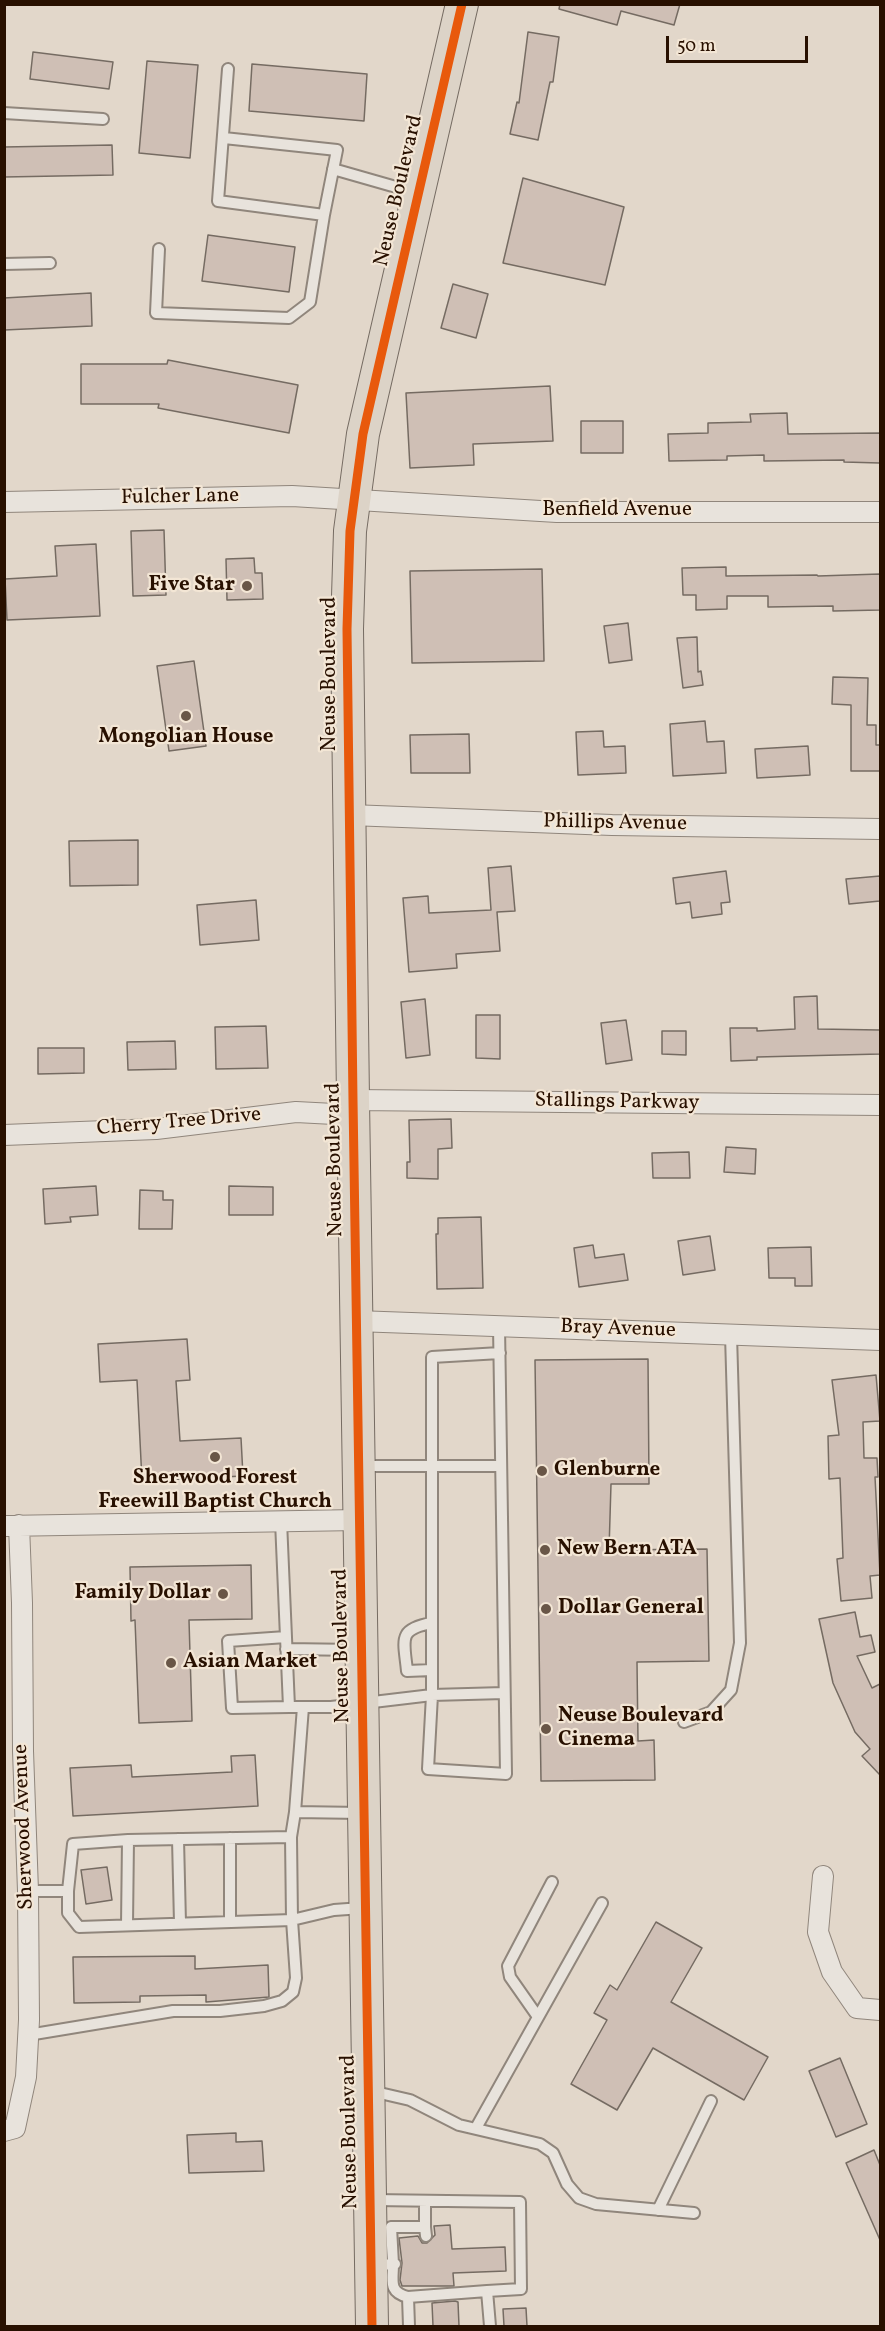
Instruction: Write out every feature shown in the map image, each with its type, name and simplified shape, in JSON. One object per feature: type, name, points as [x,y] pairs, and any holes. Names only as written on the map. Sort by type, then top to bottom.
[{"type":"main road","name":"Neuse Boulevard","points":[[372,2326],[386,2264],[370,2200],[358,1520],[347,629],[350,531],[363,434],[462,4]]},
{"type":"street","name":"Fulcher Lane","points":[[4,502],[292,496],[355,501]]},
{"type":"street","name":"Benfield Avenue","points":[[355,501],[557,512],[880,512]]},
{"type":"street","name":"Phillips Avenue","points":[[350,814],[600,825],[880,829]]},
{"type":"street","name":"Stallings Parkway","points":[[353,1107],[880,1105]]},
{"type":"street","name":"Cherry Tree Drive","points":[[4,1135],[156,1129],[353,1107]]},
{"type":"street","name":"Bray Avenue","points":[[356,1321],[880,1340]]},
{"type":"street","points":[[12,1525],[358,1520]]},
{"type":"street","name":"Sherwood Avenue","points":[[10,2130],[26,2077],[28,2036],[28,1891],[23,1751],[22,1603],[12,1525]]},
{"type":"street","points":[[823,1876],[818,1932],[832,1972],[857,2008],[880,2010]]},
{"type":"lane","points":[[228,69],[218,201],[324,215]]},
{"type":"lane","points":[[4,113],[103,119]]},
{"type":"lane","points":[[159,249],[156,313],[289,318],[310,303],[337,150],[224,138]]},
{"type":"lane","points":[[333,170],[418,194]]},
{"type":"lane","points":[[4,264],[50,263]]},
{"type":"lane","points":[[499,1326],[500,1353],[504,1693],[506,1774],[428,1769],[432,1695],[432,1357],[500,1353]]},
{"type":"lane","points":[[684,1722],[711,1712],[731,1690],[740,1643],[731,1335]]},
{"type":"lane","points":[[358,1466],[432,1464],[501,1466]]},
{"type":"lane","points":[[280,1521],[289,1707]]},
{"type":"lane","points":[[432,1623],[414,1626],[408,1631],[405,1646],[407,1671],[432,1671]]},
{"type":"lane","points":[[286,1637],[228,1641],[232,1708],[331,1707],[432,1695],[504,1693]]},
{"type":"lane","points":[[286,1649],[361,1650]]},
{"type":"lane","points":[[28,2036],[173,2011],[220,2011],[264,2006],[282,2001],[293,1992],[296,1978],[292,1920],[291,1837],[303,1707]]},
{"type":"lane","points":[[295,1812],[364,1813]]},
{"type":"lane","points":[[291,1837],[128,1840],[74,1844],[68,1891],[68,1913],[79,1927],[292,1920],[334,1910],[365,1907]]},
{"type":"lane","points":[[230,1838],[230,1922]]},
{"type":"lane","points":[[178,1839],[180,1923]]},
{"type":"lane","points":[[127,1925],[128,1840]]},
{"type":"lane","points":[[538,2017],[510,1977],[508,1966],[552,1882]]},
{"type":"lane","points":[[28,1891],[68,1891]]},
{"type":"lane","points":[[476,2128],[602,1903]]},
{"type":"lane","points":[[368,2091],[410,2100],[459,2125],[540,2144],[553,2153],[567,2184],[579,2198],[596,2204],[694,2212]]},
{"type":"lane","points":[[658,2210],[711,2101]]},
{"type":"lane","points":[[370,2200],[520,2202],[521,2289],[426,2290],[408,2297],[398,2294],[394,2290],[386,2264],[391,2227],[425,2232],[425,2201]]},
{"type":"lane","points":[[487,2291],[490,2326]]},
{"type":"lane","points":[[408,2297],[409,2326]]},
{"type":"building","points":[[560,4],[680,4],[674,25],[621,11],[617,25],[559,9]]},
{"type":"building","points":[[528,32],[559,37],[553,82],[550,82],[538,140],[510,134],[517,102],[519,103]]},
{"type":"building","points":[[33,52],[113,62],[109,89],[30,79]]},
{"type":"building","points":[[147,61],[198,65],[190,158],[139,153]]},
{"type":"building","points":[[252,64],[367,74],[364,121],[249,111]]},
{"type":"building","points":[[112,145],[113,175],[4,177],[4,147]]},
{"type":"building","points":[[523,178],[624,207],[605,285],[503,263]]},
{"type":"building","points":[[208,235],[295,247],[289,292],[202,281]]},
{"type":"building","points":[[453,284],[488,294],[476,338],[441,328]]},
{"type":"building","points":[[91,293],[92,326],[4,330],[4,298]]},
{"type":"building","points":[[168,360],[298,385],[289,433],[158,408],[159,404],[81,404],[81,364],[167,364]]},
{"type":"building","points":[[550,386],[553,441],[473,444],[474,465],[410,468],[406,393]]},
{"type":"building","points":[[787,413],[788,434],[880,433],[880,463],[844,462],[844,460],[764,461],[764,455],[727,456],[727,460],[669,461],[668,434],[708,433],[708,423],[751,422],[750,414]]},
{"type":"building","points":[[581,421],[623,421],[623,453],[581,453]]},
{"type":"building","points":[[164,530],[166,595],[133,596],[131,531]]},
{"type":"building","points":[[96,544],[100,616],[7,620],[5,579],[57,576],[55,546]]},
{"type":"building","points":[[254,558],[255,573],[262,573],[263,599],[227,600],[226,559]]},
{"type":"building","points":[[726,567],[726,576],[880,574],[880,610],[833,611],[833,606],[768,607],[768,596],[727,596],[727,609],[696,610],[696,595],[683,595],[682,568]]},
{"type":"building","points":[[542,569],[544,661],[412,663],[410,571]]},
{"type":"building","points":[[628,623],[632,660],[609,663],[604,626]]},
{"type":"building","points":[[697,637],[698,672],[701,671],[703,685],[683,688],[677,638]]},
{"type":"building","points":[[194,661],[206,746],[169,751],[157,666]]},
{"type":"building","points":[[833,677],[868,678],[867,725],[876,725],[876,745],[880,745],[880,771],[851,771],[851,705],[832,704]]},
{"type":"building","points":[[705,721],[707,742],[724,741],[726,773],[673,776],[670,724]]},
{"type":"building","points":[[603,731],[604,747],[625,746],[626,773],[578,775],[576,732]]},
{"type":"building","points":[[469,734],[470,773],[411,773],[410,735]]},
{"type":"building","points":[[808,746],[810,775],[757,778],[755,749]]},
{"type":"building","points":[[138,840],[138,885],[70,886],[69,841]]},
{"type":"building","points":[[511,866],[515,911],[497,912],[500,951],[456,954],[457,968],[409,972],[403,898],[428,896],[429,913],[491,910],[488,868]]},
{"type":"building","points":[[726,871],[730,902],[721,903],[722,914],[692,918],[690,902],[676,904],[673,878]]},
{"type":"building","points":[[880,876],[880,901],[849,904],[846,879]]},
{"type":"building","points":[[256,900],[259,940],[200,945],[197,905]]},
{"type":"building","points":[[817,996],[818,1029],[880,1030],[880,1054],[757,1057],[757,1060],[731,1061],[730,1028],[757,1028],[757,1031],[795,1029],[794,997]]},
{"type":"building","points":[[425,999],[430,1055],[406,1058],[401,1002]]},
{"type":"building","points":[[476,1015],[500,1015],[500,1059],[476,1058]]},
{"type":"building","points":[[626,1020],[632,1060],[606,1064],[601,1023]]},
{"type":"building","points":[[266,1026],[268,1068],[216,1069],[215,1027]]},
{"type":"building","points":[[662,1031],[686,1031],[686,1055],[662,1054]]},
{"type":"building","points":[[175,1041],[176,1069],[128,1070],[127,1042]]},
{"type":"building","points":[[38,1048],[84,1048],[84,1073],[38,1074]]},
{"type":"building","points":[[451,1119],[452,1148],[438,1149],[438,1179],[407,1178],[407,1162],[410,1162],[409,1120]]},
{"type":"building","points":[[726,1147],[756,1149],[755,1174],[724,1172]]},
{"type":"building","points":[[689,1152],[690,1178],[653,1178],[652,1153]]},
{"type":"building","points":[[96,1186],[98,1215],[70,1217],[71,1222],[45,1224],[43,1189]]},
{"type":"building","points":[[229,1186],[273,1187],[273,1215],[229,1215]]},
{"type":"building","points":[[140,1190],[163,1191],[163,1200],[173,1200],[172,1229],[139,1229]]},
{"type":"building","points":[[481,1217],[483,1288],[437,1289],[438,1218]]},
{"type":"building","points":[[710,1236],[715,1270],[683,1275],[678,1241]]},
{"type":"building","points":[[593,1245],[595,1258],[624,1254],[628,1280],[579,1287],[574,1248]]},
{"type":"building","points":[[811,1247],[812,1286],[795,1286],[795,1278],[769,1278],[768,1248]]},
{"type":"building","points":[[187,1339],[190,1380],[176,1381],[180,1441],[241,1438],[243,1476],[142,1481],[137,1380],[100,1382],[98,1344]]},
{"type":"building","points":[[648,1359],[649,1484],[611,1484],[609,1550],[707,1549],[709,1661],[637,1662],[638,1741],[654,1740],[655,1780],[541,1781],[535,1360]]},
{"type":"building","points":[[876,1375],[880,1421],[863,1422],[864,1458],[877,1458],[878,1477],[875,1477],[880,1575],[870,1576],[872,1598],[841,1601],[837,1559],[843,1558],[840,1478],[829,1479],[828,1436],[839,1435],[832,1380]]},
{"type":"building","points":[[251,1565],[252,1619],[189,1620],[192,1721],[139,1723],[135,1620],[131,1621],[130,1567]]},
{"type":"building","points":[[855,1612],[860,1637],[871,1635],[875,1652],[857,1656],[872,1688],[880,1684],[880,1775],[862,1756],[870,1749],[855,1732],[833,1683],[819,1619]]},
{"type":"building","points":[[255,1755],[258,1806],[73,1816],[70,1768],[131,1765],[132,1777],[232,1772],[231,1756]]},
{"type":"building","points":[[107,1867],[112,1900],[86,1904],[81,1870]]},
{"type":"building","points":[[656,1922],[702,1948],[671,2002],[768,2057],[744,2100],[653,2048],[617,2110],[571,2084],[607,2020],[594,2013],[610,1985],[617,1990]]},
{"type":"building","points":[[195,1956],[195,1969],[268,1965],[269,1997],[206,2002],[206,1995],[140,1996],[140,2002],[74,2003],[73,1957]]},
{"type":"building","points":[[840,2058],[867,2124],[836,2137],[809,2071]]},
{"type":"building","points":[[236,2133],[236,2142],[262,2141],[264,2171],[189,2173],[187,2135]]},
{"type":"building","points":[[874,2150],[880,2165],[880,2240],[846,2163]]},
{"type":"building","points":[[450,2225],[452,2249],[505,2247],[506,2271],[453,2273],[454,2286],[402,2286],[399,2238],[418,2236],[422,2243],[427,2243],[435,2235],[434,2226]]},
{"type":"building","points":[[458,2302],[459,2326],[433,2326],[432,2303]]},
{"type":"building","points":[[526,2308],[527,2326],[504,2326],[503,2309]]},
{"type":"cycle path","points":[[372,2326],[347,629],[350,531],[363,434],[462,4]]},
{"type":"place","name":"Five Star","points":[[247,586]]},
{"type":"place","name":"Mongolian House","points":[[186,716]]},
{"type":"place","name":"Sherwood Forest Freewill Baptist Church","points":[[215,1457]]},
{"type":"place","name":"Glenburne","points":[[542,1471]]},
{"type":"place","name":"New Bern ATA","points":[[545,1550]]},
{"type":"place","name":"Family Dollar","points":[[223,1594]]},
{"type":"place","name":"Dollar General","points":[[546,1609]]},
{"type":"place","name":"Asian Market","points":[[171,1663]]},
{"type":"place","name":"Neuse Boulevard Cinema","points":[[546,1729]]}]
